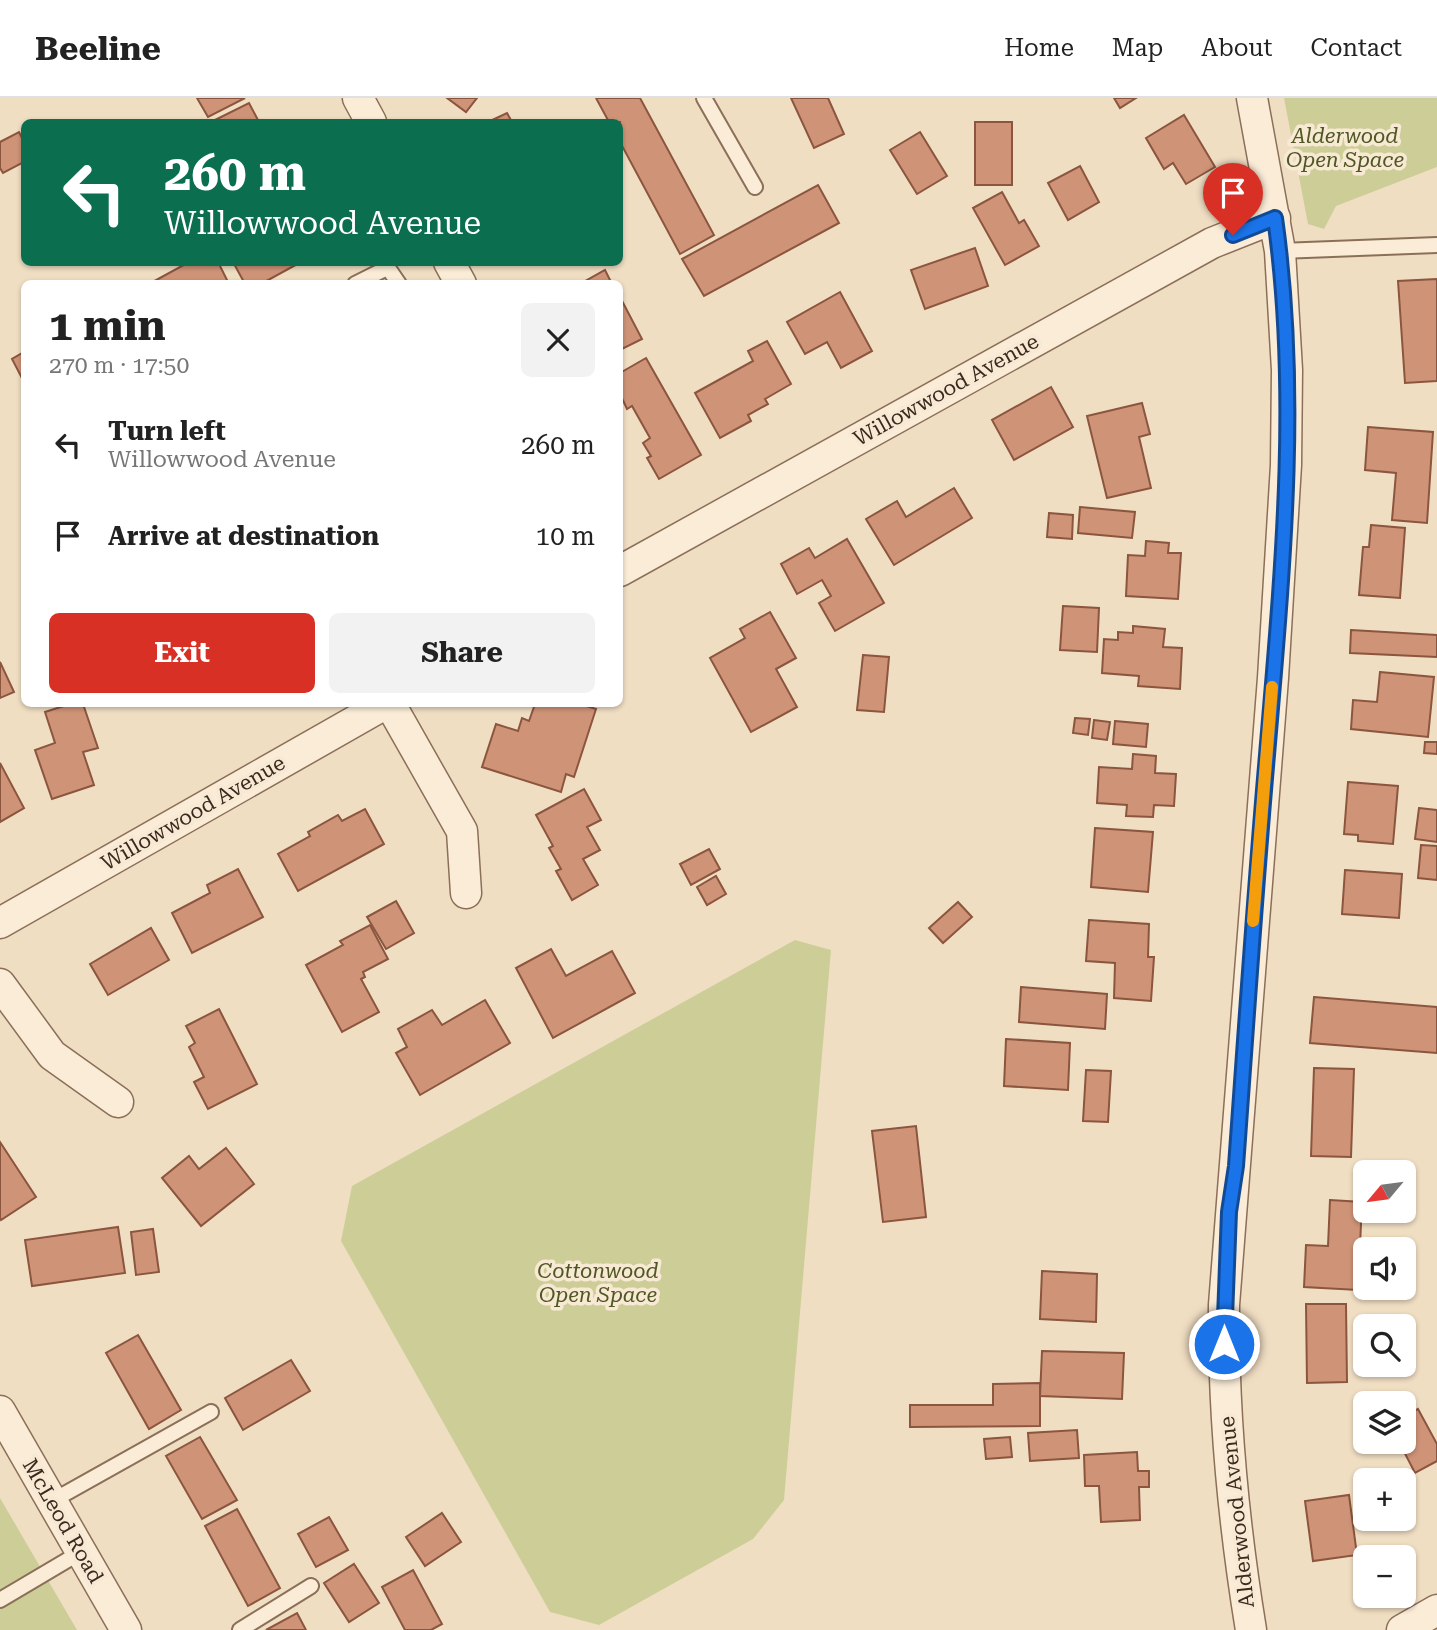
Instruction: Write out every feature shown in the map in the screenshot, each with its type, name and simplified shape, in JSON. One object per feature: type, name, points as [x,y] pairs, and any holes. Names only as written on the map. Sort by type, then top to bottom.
[{"type":"street","points":[[358,98],[370,119]]},
{"type":"street","name":"Alderwood Avenue","points":[[1251,1630],[1230,1479],[1224,1305],[1283,541],[1287,370],[1280,251],[1252,98]]},
{"type":"street","name":"Willowwood Avenue","points":[[623,569],[1212,243],[1275,218]]},
{"type":"street","name":"Willowwood Avenue","points":[[0,923],[383,707]]},
{"type":"street","points":[[390,707],[462,831],[466,893]]},
{"type":"street","points":[[0,984],[52,1055],[118,1102]]},
{"type":"street","name":"McLeod Road","points":[[0,1411],[126,1630]]},
{"type":"street","points":[[1402,1630],[1437,1611]]},
{"type":"lane","points":[[704,98],[755,187]]},
{"type":"lane","points":[[1280,251],[1437,245]]},
{"type":"lane","points":[[361,280],[383,266]]},
{"type":"lane","points":[[52,1501],[211,1412]]},
{"type":"lane","points":[[0,1600],[81,1552]]},
{"type":"lane","points":[[240,1630],[311,1586]]},
{"type":"green space","name":"Alderwood Open Space","points":[[1284,98],[1437,98],[1437,167],[1336,206],[1324,229],[1308,224]]},
{"type":"green space","name":"Cottonwood Open Space","points":[[795,940],[831,950],[784,1500],[753,1539],[599,1625],[550,1612],[341,1241],[352,1186]]},
{"type":"green space","points":[[0,1498],[77,1630],[0,1630]]},
{"type":"building","points":[[197,98],[245,98],[208,117]]},
{"type":"building","points":[[447,98],[477,98],[466,112]]},
{"type":"building","points":[[596,98],[640,98],[714,235],[680,254],[623,148],[623,119],[607,119]]},
{"type":"building","points":[[791,98],[828,98],[844,134],[814,148]]},
{"type":"building","points":[[1114,98],[1136,98],[1120,108]]},
{"type":"building","points":[[249,103],[257,119],[217,119]]},
{"type":"building","points":[[507,113],[510,119],[494,119]]},
{"type":"building","points":[[1184,115],[1215,167],[1186,184],[1173,163],[1164,169],[1146,138]]},
{"type":"building","points":[[975,122],[1012,122],[1012,185],[975,185]]},
{"type":"building","points":[[19,132],[21,136],[21,164],[3,173],[0,168],[0,142]]},
{"type":"building","points":[[920,132],[947,176],[917,194],[890,150]]},
{"type":"building","points":[[1080,166],[1099,202],[1068,220],[1048,183]]},
{"type":"building","points":[[818,185],[839,223],[704,296],[682,259]]},
{"type":"building","points":[[1002,192],[1019,223],[1024,220],[1039,246],[1005,265],[973,208]]},
{"type":"building","points":[[975,248],[988,286],[925,309],[911,270]]},
{"type":"building","points":[[182,266],[220,266],[227,280],[156,280]]},
{"type":"building","points":[[235,266],[294,266],[268,280],[243,280]]},
{"type":"building","points":[[605,270],[610,280],[587,280]]},
{"type":"building","points":[[1437,279],[1437,381],[1405,383],[1398,281]]},
{"type":"building","points":[[840,292],[872,351],[841,368],[827,342],[805,354],[787,322]]},
{"type":"building","points":[[623,303],[642,339],[623,348]]},
{"type":"building","points":[[767,341],[791,384],[765,399],[768,404],[748,415],[751,421],[720,438],[695,393],[753,361],[748,351]]},
{"type":"building","points":[[21,354],[21,376],[12,359]]},
{"type":"building","points":[[646,358],[701,455],[659,479],[647,458],[651,456],[643,443],[650,438],[632,406],[627,409],[623,400],[623,371]]},
{"type":"building","points":[[1051,387],[1073,427],[1014,460],[992,420]]},
{"type":"building","points":[[1142,403],[1150,434],[1139,437],[1151,488],[1107,498],[1087,416]]},
{"type":"building","points":[[1368,427],[1433,432],[1427,523],[1392,520],[1396,473],[1365,470]]},
{"type":"building","points":[[954,488],[972,518],[894,565],[866,519],[897,501],[906,517]]},
{"type":"building","points":[[1080,507],[1135,512],[1132,538],[1078,533]]},
{"type":"building","points":[[1049,513],[1073,515],[1072,539],[1047,537]]},
{"type":"building","points":[[1371,525],[1405,528],[1400,598],[1359,595],[1363,547],[1369,547]]},
{"type":"building","points":[[847,539],[884,603],[835,631],[819,603],[831,596],[822,580],[797,594],[781,564],[809,548],[815,558]]},
{"type":"building","points":[[1146,541],[1169,543],[1168,553],[1181,553],[1178,599],[1126,596],[1128,555],[1145,556]]},
{"type":"building","points":[[1063,606],[1099,608],[1097,652],[1060,650]]},
{"type":"building","points":[[770,612],[796,658],[776,669],[797,707],[751,732],[710,658],[745,638],[740,629]]},
{"type":"building","points":[[1133,626],[1165,629],[1163,647],[1182,648],[1180,689],[1138,686],[1139,676],[1102,673],[1104,639],[1118,640],[1118,632],[1133,633]]},
{"type":"building","points":[[1351,630],[1437,635],[1437,657],[1350,653]]},
{"type":"building","points":[[863,655],[889,657],[884,712],[857,710]]},
{"type":"building","points":[[0,662],[14,692],[0,698]]},
{"type":"building","points":[[1380,672],[1434,677],[1428,737],[1351,729],[1353,700],[1377,702]]},
{"type":"building","points":[[61,707],[84,707],[98,748],[83,752],[94,785],[52,799],[35,750],[55,743],[45,712]]},
{"type":"building","points":[[534,707],[596,709],[574,777],[566,774],[561,792],[482,767],[496,724],[518,731],[522,718],[529,721]]},
{"type":"building","points":[[1075,718],[1090,719],[1088,735],[1073,733]]},
{"type":"building","points":[[1094,720],[1110,722],[1107,740],[1092,738]]},
{"type":"building","points":[[1115,721],[1148,724],[1146,747],[1113,744]]},
{"type":"building","points":[[1425,742],[1437,742],[1437,754],[1424,753]]},
{"type":"building","points":[[1133,754],[1156,756],[1155,773],[1176,774],[1174,806],[1154,805],[1153,817],[1126,816],[1127,805],[1097,803],[1099,767],[1132,769]]},
{"type":"building","points":[[0,763],[24,808],[0,822]]},
{"type":"building","points":[[1348,782],[1398,786],[1393,844],[1358,841],[1358,835],[1344,834]]},
{"type":"building","points":[[584,789],[601,820],[587,827],[600,850],[583,859],[598,885],[572,900],[556,871],[561,869],[549,848],[553,846],[536,815]]},
{"type":"building","points":[[1419,808],[1437,810],[1437,842],[1415,839]]},
{"type":"building","points":[[365,809],[384,844],[298,891],[278,854],[310,836],[308,832],[338,815],[342,821]]},
{"type":"building","points":[[1095,828],[1153,832],[1148,892],[1091,887]]},
{"type":"building","points":[[1421,845],[1437,846],[1437,880],[1418,878]]},
{"type":"building","points":[[709,849],[720,869],[691,885],[680,864]]},
{"type":"building","points":[[238,869],[263,917],[192,953],[172,913],[210,893],[207,885]]},
{"type":"building","points":[[1345,870],[1402,874],[1399,918],[1342,914]]},
{"type":"building","points":[[716,876],[726,894],[707,905],[697,887]]},
{"type":"building","points":[[396,901],[414,933],[386,949],[367,917]]},
{"type":"building","points":[[958,902],[972,917],[943,943],[929,928]]},
{"type":"building","points":[[1089,920],[1149,924],[1148,957],[1154,957],[1151,1001],[1114,998],[1115,963],[1086,961]]},
{"type":"building","points":[[370,925],[388,959],[363,972],[365,977],[361,979],[379,1012],[342,1032],[306,965],[343,945],[340,941]]},
{"type":"building","points":[[151,928],[169,960],[108,995],[90,964]]},
{"type":"building","points":[[551,949],[566,976],[612,951],[635,993],[553,1038],[516,968]]},
{"type":"building","points":[[1021,987],[1107,994],[1105,1029],[1019,1022]]},
{"type":"building","points":[[1314,997],[1437,1007],[1437,1053],[1310,1043]]},
{"type":"building","points":[[485,1000],[510,1043],[420,1095],[396,1053],[407,1047],[398,1029],[432,1010],[442,1025]]},
{"type":"building","points":[[219,1009],[257,1084],[208,1109],[194,1082],[204,1077],[189,1047],[195,1043],[186,1026]]},
{"type":"building","points":[[1006,1039],[1070,1043],[1068,1090],[1004,1086]]},
{"type":"building","points":[[1314,1068],[1354,1069],[1351,1157],[1311,1156]]},
{"type":"building","points":[[1086,1070],[1111,1071],[1108,1122],[1083,1121]]},
{"type":"building","points":[[916,1126],[926,1217],[883,1222],[872,1131]]},
{"type":"building","points":[[0,1142],[36,1197],[1,1220],[0,1218]]},
{"type":"building","points":[[226,1148],[254,1184],[201,1226],[162,1178],[189,1156],[199,1169]]},
{"type":"building","points":[[1330,1200],[1353,1201],[1353,1223],[1361,1223],[1360,1237],[1353,1237],[1353,1290],[1304,1287],[1306,1245],[1328,1246]]},
{"type":"building","points":[[118,1227],[125,1273],[32,1286],[25,1240]]},
{"type":"building","points":[[153,1229],[159,1272],[136,1275],[131,1232]]},
{"type":"building","points":[[1042,1271],[1097,1274],[1096,1322],[1040,1319]]},
{"type":"building","points":[[1306,1304],[1346,1304],[1347,1382],[1307,1383]]},
{"type":"building","points":[[138,1335],[181,1410],[149,1429],[106,1353]]},
{"type":"building","points":[[1042,1351],[1124,1353],[1122,1399],[1040,1396]]},
{"type":"building","points":[[291,1360],[310,1391],[243,1430],[225,1398]]},
{"type":"building","points":[[1040,1383],[1040,1426],[910,1427],[910,1405],[993,1405],[993,1384]]},
{"type":"building","points":[[1418,1409],[1437,1444],[1437,1461],[1416,1472],[1416,1468],[1412,1468],[1405,1454],[1416,1454]]},
{"type":"building","points":[[1077,1430],[1079,1458],[1030,1461],[1028,1433]]},
{"type":"building","points":[[200,1437],[237,1500],[202,1519],[166,1456]]},
{"type":"building","points":[[1010,1437],[1012,1457],[986,1459],[984,1439]]},
{"type":"building","points":[[1137,1452],[1138,1471],[1149,1471],[1149,1487],[1139,1487],[1140,1520],[1101,1522],[1099,1486],[1085,1486],[1084,1455]]},
{"type":"building","points":[[1349,1495],[1356,1545],[1353,1545],[1353,1556],[1313,1561],[1305,1501]]},
{"type":"building","points":[[237,1509],[280,1588],[248,1606],[205,1526]]},
{"type":"building","points":[[442,1513],[461,1542],[425,1566],[406,1537]]},
{"type":"building","points":[[329,1517],[348,1550],[316,1567],[298,1534]]},
{"type":"building","points":[[354,1564],[379,1603],[349,1622],[324,1583]]},
{"type":"building","points":[[413,1570],[442,1624],[431,1630],[405,1630],[382,1587]]},
{"type":"building","points":[[297,1613],[306,1630],[266,1630]]},
{"type":"slow traffic","points":[[1253,921],[1272,687]]},
{"type":"route","points":[[1224,1344],[1229,1212],[1236,1166],[1282,554],[1287,370],[1282,274],[1275,218],[1233,235]]}]
